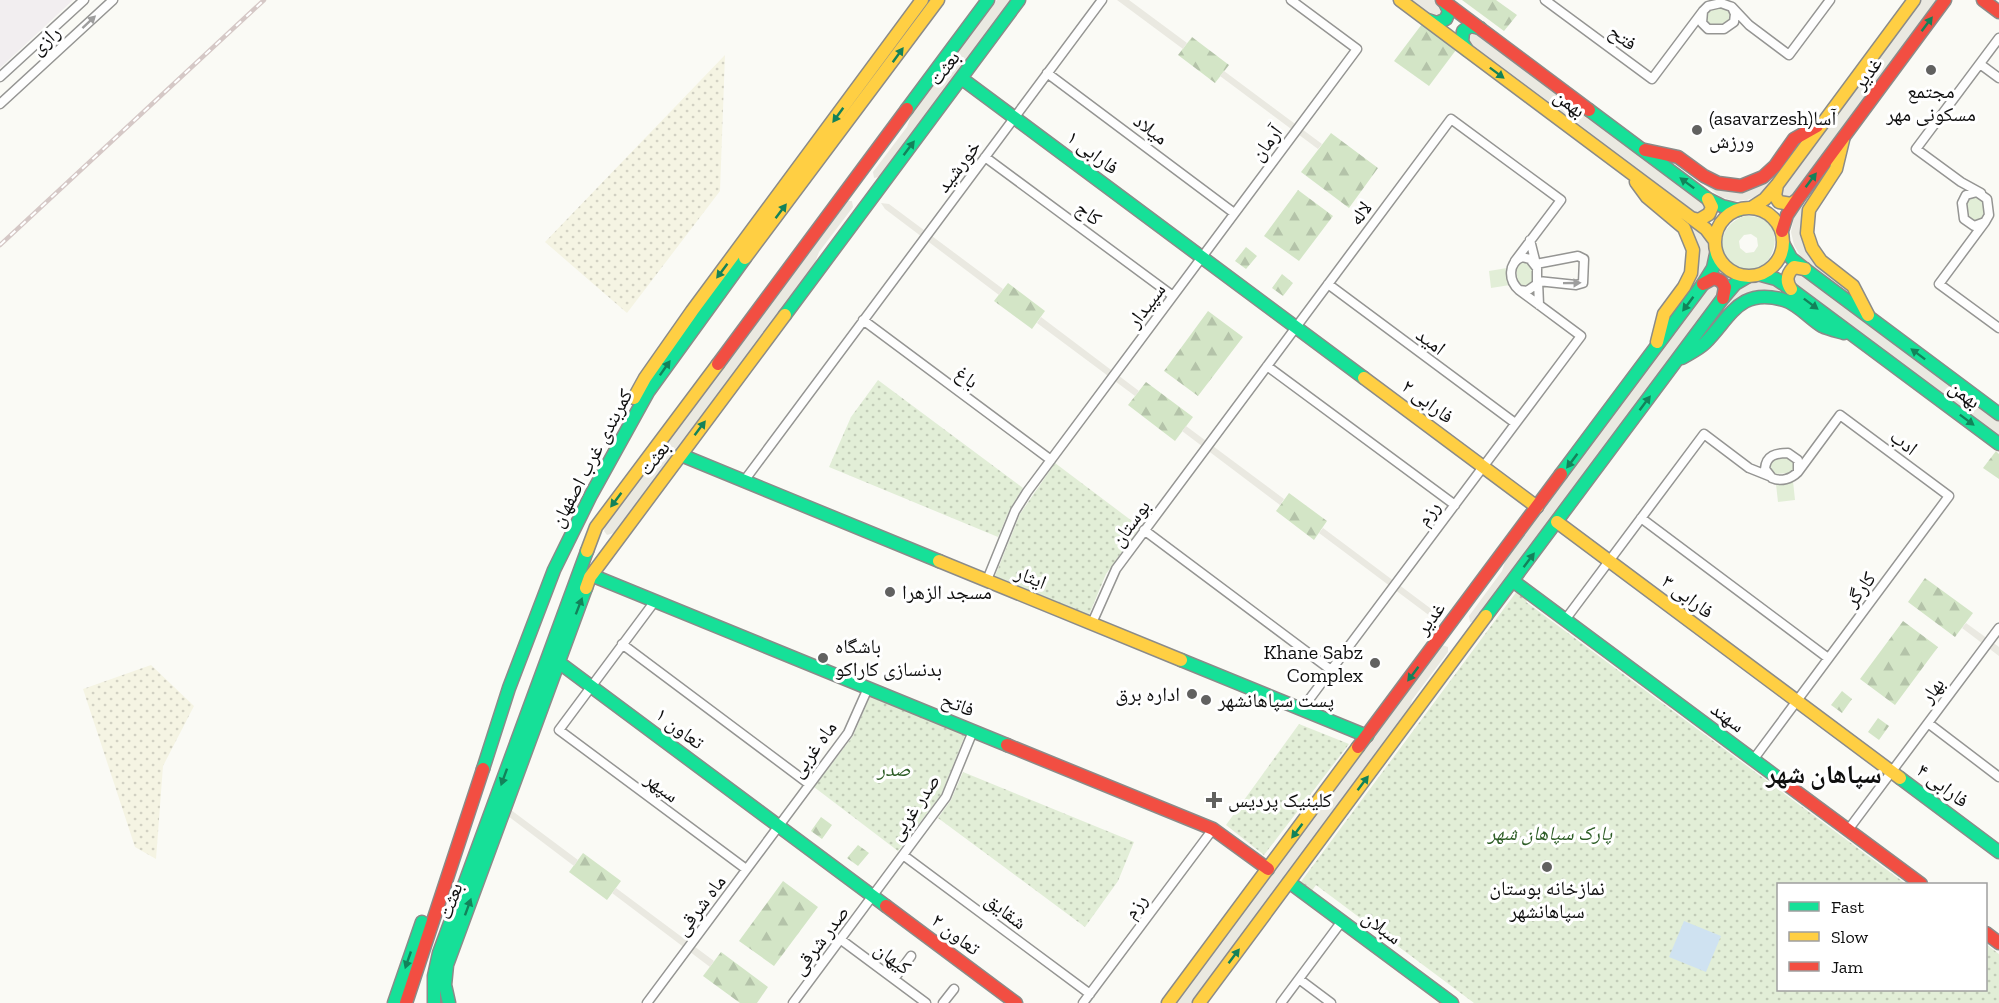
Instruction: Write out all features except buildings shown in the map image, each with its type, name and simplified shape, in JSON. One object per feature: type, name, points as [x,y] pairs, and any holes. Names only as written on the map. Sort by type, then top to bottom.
[{"type":"main road","name":"کمربندی غرب اصفهان","points":[[394,1003],[496,701],[549,556],[594,468],[645,378],[922,0]]},
{"type":"main road","name":"کمربندی غرب اصفهان","points":[[406,1003],[509,688],[554,570],[591,495],[655,383],[711,303],[938,0]]},
{"type":"main road","name":"بعثت","points":[[434,1003],[439,953],[596,527],[988,0]]},
{"type":"main road","name":"بعثت","points":[[449,1003],[445,985],[447,965],[557,661],[591,575],[1019,0]]},
{"type":"main road","name":"بهمن","points":[[1400,0],[1706,229],[1714,241]]},
{"type":"main road","points":[[1427,20],[1437,22],[1446,19],[1449,11],[1443,0]]},
{"type":"main road","name":"بهمن","points":[[1443,0],[1708,199],[1738,210]]},
{"type":"main road","name":"غدیر","points":[[1751,208],[1765,199],[1777,184],[1914,0]]},
{"type":"main road","name":"غدیر","points":[[1782,231],[1787,215],[1797,200],[1945,0]]},
{"type":"main road","points":[[1983,0],[1999,12]]},
{"type":"main road","points":[[1467,50],[1462,42],[1463,31],[1470,27],[1481,28]]},
{"type":"main road","name":"فارابی ۱","points":[[961,78],[1296,327]]},
{"type":"main road","points":[[1642,149],[1678,157],[1718,183],[1742,186],[1763,177],[1794,139],[1823,123]]},
{"type":"main road","points":[[1844,136],[1836,169],[1809,210],[1807,233],[1812,248],[1821,261],[1853,286],[1869,316]]},
{"type":"main road","points":[[864,167],[862,176],[867,185],[874,187],[884,182]]},
{"type":"main road","points":[[1628,171],[1647,197],[1684,228],[1693,250],[1691,273],[1684,287],[1664,314],[1656,347]]},
{"type":"main road","points":[[1777,184],[1775,196],[1779,202],[1791,204],[1797,200]]},
{"type":"main road","points":[[841,197],[848,193],[859,195],[864,205],[861,212]]},
{"type":"main road","points":[[1691,218],[1699,220],[1709,214],[1712,207],[1708,199]]},
{"type":"main road","points":[[1751,208],[1770,214],[1782,231],[1784,245],[1777,263],[1770,270],[1761,275],[1748,277],[1737,275],[1721,263],[1716,254],[1714,241],[1721,222],[1729,214],[1751,208]]},
{"type":"main road","name":"بهمن","points":[[1784,245],[1791,258],[1806,270],[1999,414]]},
{"type":"main road","name":"غدیر","points":[[1168,1003],[1703,284],[1713,268],[1716,254]]},
{"type":"main road","points":[[1791,289],[1787,283],[1788,273],[1794,267],[1806,270]]},
{"type":"main road","name":"بهمن","points":[[1761,275],[1776,279],[1791,289],[1999,444]]},
{"type":"main road","points":[[1199,1003],[1723,298],[1735,284],[1748,277]]},
{"type":"main road","points":[[1703,284],[1714,278],[1721,281],[1726,291],[1723,298]]},
{"type":"main road","points":[[1676,362],[1704,344],[1736,306],[1759,297],[1784,300],[1824,327],[1854,336]]},
{"type":"main road","name":"فارابی ۲","points":[[1296,327],[1537,507]]},
{"type":"main road","name":"ایثار","points":[[681,455],[1367,736]]},
{"type":"main road","name":"فارابی ۳","points":[[1557,522],[1892,772]]},
{"type":"main road","name":"فاتح","points":[[591,575],[1213,829],[1268,869]]},
{"type":"main road","name":"سهند","points":[[1513,581],[1918,883]]},
{"type":"main road","points":[[1460,610],[1458,618],[1463,628],[1470,630],[1480,625]]},
{"type":"main road","points":[[1436,642],[1447,637],[1454,640],[1459,650],[1456,657]]},
{"type":"main road","name":"تعاون ۱","points":[[557,661],[873,896]]},
{"type":"main road","name":"فارابی ۴","points":[[1892,772],[1999,852]]},
{"type":"main road","name":"سبلان","points":[[1289,882],[1452,1003]]},
{"type":"main road","name":"تعاون ۲","points":[[873,896],[1016,1003]]},
{"type":"main road","points":[[1987,934],[1999,943]]},
{"type":"main road","points":[[413,1003],[426,940]]},
{"type":"street","name":"رازی","points":[[0,77],[84,0]]},
{"type":"street","name":"رازی","points":[[0,104],[113,0]]},
{"type":"street","name":"خورشید","points":[[744,481],[1102,0]]},
{"type":"street","name":"آرمان","points":[[1202,257],[1357,49],[1291,0]]},
{"type":"street","name":"فتح","points":[[1545,0],[1652,79],[1687,32]]},
{"type":"street","points":[[1687,32],[1703,11],[1712,4],[1724,3],[1732,7],[1749,25],[1789,55],[1830,0]]},
{"type":"street","points":[[1728,28],[1735,18],[1732,7]]},
{"type":"street","points":[[1703,11],[1702,23],[1712,30]]},
{"type":"street","points":[[1687,32],[1749,25]]},
{"type":"street","points":[[1999,38],[1916,149],[1961,182],[1981,193],[1988,203],[1989,215],[1985,222],[1939,284],[1999,328]]},
{"type":"street","points":[[1980,64],[1999,78]]},
{"type":"street","name":"میلاد","points":[[1047,73],[1234,213]]},
{"type":"street","name":"لاله","points":[[1267,366],[1451,119],[1561,200],[1530,240]]},
{"type":"street","name":"کاج","points":[[985,157],[1173,296]]},
{"type":"street","points":[[1961,182],[1964,219],[1970,243]]},
{"type":"street","points":[[1962,203],[1969,193],[1981,193]]},
{"type":"street","points":[[1964,219],[1974,226],[1985,222]]},
{"type":"street","points":[[1530,240],[1515,261],[1511,272],[1513,284],[1539,305]]},
{"type":"street","points":[[1530,240],[1536,264],[1539,305]]},
{"type":"street","points":[[1515,261],[1526,257],[1536,264],[1578,256],[1584,260],[1583,283],[1576,285],[1538,281]]},
{"type":"street","name":"سپیدار","points":[[987,580],[1015,511],[1202,257]]},
{"type":"street","points":[[1519,290],[1531,290],[1538,281]]},
{"type":"street","name":"امید","points":[[1328,284],[1515,423]]},
{"type":"street","name":"رزم","points":[[1302,709],[1581,336],[1539,305]]},
{"type":"street","name":"باغ","points":[[863,320],[1051,460]]},
{"type":"street","points":[[1267,366],[1455,505]]},
{"type":"street","name":"بوستان","points":[[1092,623],[1111,577],[1267,366]]},
{"type":"street","name":"ادب","points":[[1813,451],[1840,415],[1949,496]]},
{"type":"street","points":[[1565,620],[1704,434],[1749,468],[1780,480],[1792,477],[1798,472],[1813,451]]},
{"type":"street","points":[[1749,468],[1772,455],[1813,451]]},
{"type":"street","points":[[1788,453],[1798,460],[1798,472]]},
{"type":"street","points":[[1768,476],[1765,465],[1772,455]]},
{"type":"street","name":"کارگر","points":[[1753,760],[1949,496]]},
{"type":"street","points":[[1641,518],[1828,658]]},
{"type":"street","points":[[1144,530],[1331,670]]},
{"type":"street","points":[[591,686],[655,601]]},
{"type":"street","name":"بهار","points":[[1848,830],[1999,628]]},
{"type":"street","points":[[622,644],[809,784]]},
{"type":"street","name":"سپهر","points":[[591,686],[559,730],[746,869]]},
{"type":"street","name":"ماه غربی","points":[[779,826],[848,733],[868,688]]},
{"type":"street","points":[[1928,723],[1999,777]]},
{"type":"street","name":"صدر غربی","points":[[873,896],[946,797],[973,731]]},
{"type":"street","name":"ماه شرقی","points":[[647,1003],[779,826]]},
{"type":"street","name":"رزم","points":[[1083,1003],[1213,829]]},
{"type":"street","name":"شقایق","points":[[903,855],[1090,994]]},
{"type":"street","name":"صدر شرقی","points":[[793,1003],[873,896]]},
{"type":"street","points":[[1281,1003],[1342,921]]},
{"type":"street","name":"کیهان","points":[[840,939],[926,1003]]},
{"type":"street","points":[[894,979],[911,956]]},
{"type":"street","points":[[1299,979],[1331,1003]]},
{"type":"street","points":[[943,1003],[954,989]]},
{"type":"shaded area","points":[[0,0],[73,0],[0,68]]},
{"type":"shaded area","points":[[997,0],[1011,0],[879,177],[874,178],[873,172],[907,127],[911,116]]},
{"type":"shaded area","points":[[1117,0],[1129,0],[1187,43],[1183,49]]},
{"type":"shaded area","points":[[1410,0],[1433,0],[1443,7],[1445,14],[1434,18]]},
{"type":"shaded area","points":[[1921,0],[1938,0],[1791,198],[1786,201],[1779,193],[1780,190]]},
{"type":"shaded area","points":[[1473,30],[1705,203],[1708,210],[1697,214],[1467,43],[1464,35]]},
{"type":"shaded area","points":[[1224,71],[1322,144],[1318,149],[1220,76]]},
{"type":"shaded area","points":[[1799,143],[1770,185],[1760,195],[1747,200],[1734,201],[1721,197],[1675,161],[1742,189]]},
{"type":"shaded area","points":[[1831,167],[1802,225],[1849,290],[1801,257],[1794,245],[1791,232],[1795,212],[1825,170]]},
{"type":"shaded area","points":[[1658,195],[1693,221],[1706,238],[1709,251],[1705,271],[1675,313],[1670,316],[1698,258]]},
{"type":"shaded area","points":[[848,201],[852,201],[853,207],[819,252],[815,263],[614,533],[607,535],[604,531],[605,526]]},
{"type":"shaded area","points":[[881,203],[889,204],[1003,289],[999,295],[885,209]]},
{"type":"shaded area","points":[[1792,272],[1800,273],[1999,421],[1999,438],[1792,284]]},
{"type":"shaded area","points":[[1714,282],[1722,290],[1475,623],[1470,622],[1469,616],[1502,571],[1506,559]]},
{"type":"shaded area","points":[[1759,282],[1772,284],[1822,317],[1758,294],[1702,340],[1703,334],[1735,293],[1747,285]]},
{"type":"shaded area","points":[[1041,317],[1139,391],[1135,396],[1037,323]]},
{"type":"shaded area","points":[[1186,426],[1284,499],[1280,505],[1182,431]]},
{"type":"shaded area","points":[[1323,528],[1438,614],[1441,621],[1434,619],[1319,533]]},
{"type":"shaded area","points":[[1966,623],[1999,647],[1999,656],[1962,628]]},
{"type":"shaded area","points":[[1442,645],[1448,647],[1448,652],[1412,700],[1409,712],[1192,1003],[1175,1003]]},
{"type":"shaded area","points":[[511,810],[578,860],[574,866],[508,816]]},
{"type":"shaded area","points":[[616,888],[714,961],[710,967],[612,893]]},
{"type":"green space","points":[[1462,0],[1496,0],[1517,15],[1504,31]]},
{"type":"green space","points":[[1721,8],[1728,10],[1731,15],[1730,20],[1723,25],[1710,25],[1707,21],[1707,13]]},
{"type":"green space","points":[[1422,24],[1456,50],[1429,86],[1394,61]]},
{"type":"green space","points":[[1192,37],[1229,65],[1215,83],[1178,55]]},
{"type":"green space","points":[[725,55],[720,191],[627,313],[545,242]]},
{"type":"green space","points":[[1331,133],[1378,168],[1349,208],[1301,172]]},
{"type":"green space","points":[[1298,190],[1333,216],[1299,261],[1264,236]]},
{"type":"green space","points":[[1974,196],[1981,199],[1983,204],[1984,217],[1977,221],[1972,220],[1967,211],[1968,201]]},
{"type":"green space","points":[[1745,216],[1762,219],[1771,227],[1775,238],[1773,251],[1767,262],[1757,269],[1745,270],[1731,263],[1723,250],[1723,236],[1731,224]],"holes":[[[1751,234],[1757,238],[1758,246],[1754,252],[1746,253],[1740,248],[1739,241],[1744,235]]]},
{"type":"green space","points":[[1246,247],[1257,256],[1246,269],[1235,261]]},
{"type":"green space","points":[[1526,262],[1532,268],[1533,282],[1524,287],[1518,282],[1516,269],[1520,263]]},
{"type":"green space","points":[[1507,268],[1510,285],[1491,288],[1489,271]]},
{"type":"green space","points":[[1282,274],[1293,283],[1283,296],[1272,288]]},
{"type":"green space","points":[[1008,283],[1045,311],[1032,329],[994,301]]},
{"type":"green space","points":[[1208,311],[1243,337],[1198,396],[1164,371]]},
{"type":"green space","points":[[878,380],[1023,488],[1010,509],[998,537],[829,467],[851,417]]},
{"type":"green space","points":[[1146,382],[1193,417],[1175,441],[1128,405]]},
{"type":"green space","points":[[1996,451],[1999,454],[1999,479],[1983,468]]},
{"type":"green space","points":[[1785,457],[1794,462],[1793,470],[1790,473],[1774,474],[1770,468],[1771,463]]},
{"type":"green space","points":[[1055,463],[1140,527],[1106,574],[1089,615],[995,576],[1020,514]]},
{"type":"green space","points":[[1793,481],[1795,500],[1778,502],[1776,484]]},
{"type":"green space","points":[[1289,493],[1327,521],[1314,540],[1276,511]]},
{"type":"green space","points":[[1925,578],[1973,613],[1955,637],[1908,602]]},
{"type":"green space","name":"پارک سپاهان شهر","points":[[1520,587],[1531,595],[1526,602],[1905,883],[1777,883],[1777,991],[1987,991],[1987,945],[1999,954],[1999,1003],[1474,1003],[1316,885],[1311,892],[1300,883]]},
{"type":"green space","points":[[1903,621],[1938,647],[1895,705],[1860,679]]},
{"type":"green space","points":[[151,665],[194,706],[163,766],[156,859],[135,847],[83,689]]},
{"type":"green space","points":[[1842,691],[1852,699],[1842,713],[1831,705]]},
{"type":"green space","name":"صدر","points":[[871,694],[966,733],[941,795],[898,851],[814,787],[853,736]]},
{"type":"green space","points":[[1878,718],[1889,726],[1879,740],[1868,732]]},
{"type":"green space","points":[[1299,724],[1349,744],[1264,855],[1226,825]]},
{"type":"green space","points":[[963,772],[1134,842],[1118,881],[1085,927],[938,818],[951,800]]},
{"type":"green space","points":[[821,817],[832,825],[822,839],[811,831]]},
{"type":"green space","points":[[858,845],[869,853],[858,866],[847,858]]},
{"type":"green space","points":[[583,853],[621,881],[607,900],[569,872]]},
{"type":"green space","points":[[783,881],[818,907],[774,966],[739,941]]},
{"type":"green space","points":[[721,952],[768,987],[757,1003],[740,1003],[703,976]]},
{"type":"water","points":[[1684,921],[1721,936],[1706,972],[1669,957]]},
{"type":"railway","points":[[0,245],[264,0]]},
{"type":"traffic: fast","points":[[907,109],[988,0]]},
{"type":"traffic: fast","points":[[785,315],[1019,0]]},
{"type":"traffic: fast","points":[[1428,20],[1437,23],[1446,19],[1449,11],[1444,1]]},
{"type":"traffic: fast","points":[[1467,50],[1462,42],[1463,31],[1470,26],[1480,28]]},
{"type":"traffic: fast","points":[[961,78],[1364,378]]},
{"type":"traffic: fast","points":[[1589,110],[1708,199],[1738,210]]},
{"type":"traffic: fast","points":[[1784,245],[1791,258],[1806,270],[1999,414]]},
{"type":"traffic: fast","points":[[1561,474],[1703,284],[1713,268],[1716,254]]},
{"type":"traffic: fast","points":[[483,769],[509,688],[554,570],[591,495],[648,392],[745,258]]},
{"type":"traffic: fast","points":[[1761,275],[1776,279],[1791,289],[1999,444]]},
{"type":"traffic: fast","points":[[1486,616],[1723,298],[1735,284],[1747,277]]},
{"type":"traffic: fast","points":[[1682,358],[1705,343],[1737,307],[1756,298],[1769,297],[1784,300],[1799,308],[1822,326],[1844,333]]},
{"type":"traffic: fast","points":[[681,455],[939,561]]},
{"type":"traffic: fast","points":[[434,1003],[434,976],[439,953],[587,551]]},
{"type":"traffic: fast","points":[[591,575],[1007,745]]},
{"type":"traffic: fast","points":[[1513,581],[1782,781]]},
{"type":"traffic: fast","points":[[449,1003],[445,985],[447,965],[586,588]]},
{"type":"traffic: fast","points":[[1181,660],[1367,736]]},
{"type":"traffic: fast","points":[[557,661],[886,906]]},
{"type":"traffic: fast","points":[[1900,778],[1999,852]]},
{"type":"traffic: fast","points":[[1289,882],[1452,1003]]},
{"type":"traffic: fast","points":[[394,1003],[422,922]]},
{"type":"traffic: slow","points":[[634,398],[645,378],[692,311],[922,0]]},
{"type":"traffic: slow","points":[[745,258],[938,0]]},
{"type":"traffic: slow","points":[[1400,0],[1706,229],[1715,241]]},
{"type":"traffic: slow","points":[[1751,208],[1765,199],[1777,185],[1914,0]]},
{"type":"traffic: slow","points":[[1843,140],[1836,169],[1809,210],[1807,233],[1812,248],[1821,261],[1853,286],[1868,315]]},
{"type":"traffic: slow","points":[[1636,182],[1647,197],[1684,228],[1693,250],[1691,273],[1684,287],[1664,314],[1657,342]]},
{"type":"traffic: slow","points":[[1777,185],[1775,196],[1779,202],[1791,204],[1797,200]]},
{"type":"traffic: slow","points":[[1691,218],[1699,220],[1709,214],[1712,207],[1708,199]]},
{"type":"traffic: slow","points":[[1742,208],[1756,208],[1768,213],[1778,223],[1783,242],[1778,261],[1768,271],[1756,276],[1742,276],[1730,271],[1720,261],[1715,249],[1715,235],[1720,223],[1730,213],[1742,208]]},
{"type":"traffic: slow","points":[[1791,289],[1787,280],[1790,272],[1794,267],[1805,269]]},
{"type":"traffic: slow","points":[[586,588],[590,577],[785,315]]},
{"type":"traffic: slow","points":[[587,551],[596,527],[718,364]]},
{"type":"traffic: slow","points":[[1364,378],[1537,507]]},
{"type":"traffic: slow","points":[[1557,522],[1900,778]]},
{"type":"traffic: slow","points":[[939,561],[1181,660]]},
{"type":"traffic: slow","points":[[1199,1003],[1486,616]]},
{"type":"traffic: slow","points":[[1168,1003],[1358,747]]},
{"type":"traffic: jam","points":[[1442,0],[1589,110]]},
{"type":"traffic: jam","points":[[1782,231],[1787,215],[1797,200],[1945,0]]},
{"type":"traffic: jam","points":[[1983,0],[1999,12]]},
{"type":"traffic: jam","points":[[718,364],[907,109]]},
{"type":"traffic: jam","points":[[1645,150],[1678,157],[1718,183],[1741,186],[1763,177],[1775,166],[1794,139],[1817,126]]},
{"type":"traffic: jam","points":[[1703,284],[1714,278],[1721,281],[1725,287],[1723,298]]},
{"type":"traffic: jam","points":[[1358,747],[1561,474]]},
{"type":"traffic: jam","points":[[1007,745],[1213,829],[1268,869]]},
{"type":"traffic: jam","points":[[406,1003],[483,769]]},
{"type":"traffic: jam","points":[[1782,781],[1920,883]]},
{"type":"traffic: jam","points":[[886,906],[1016,1003]]},
{"type":"traffic: jam","points":[[1987,934],[1999,943]]},
{"type":"place","name":"مجتمع مسکونی مهر","points":[[1931,70]]},
{"type":"place","name":"(asavarzesh)آسا ورزش","points":[[1697,130]]},
{"type":"place","name":"مسجد الزهرا","points":[[890,592]]},
{"type":"place","name":"باشگاه بدنسازی کاراکو","points":[[823,658]]},
{"type":"place","name":"Khane Sabz Complex","points":[[1375,663]]},
{"type":"place","name":"اداره برق","points":[[1192,694]]},
{"type":"place","name":"پست سپاهانشهر","points":[[1206,700]]},
{"type":"place","name":"کلینیک پردیس","points":[[1214,800]]},
{"type":"place","name":"نمازخانه بوستان سپاهانشهر","points":[[1547,867]]},
{"type":"district","name":"سپاهان شهر","points":[[1824,774]]}]
